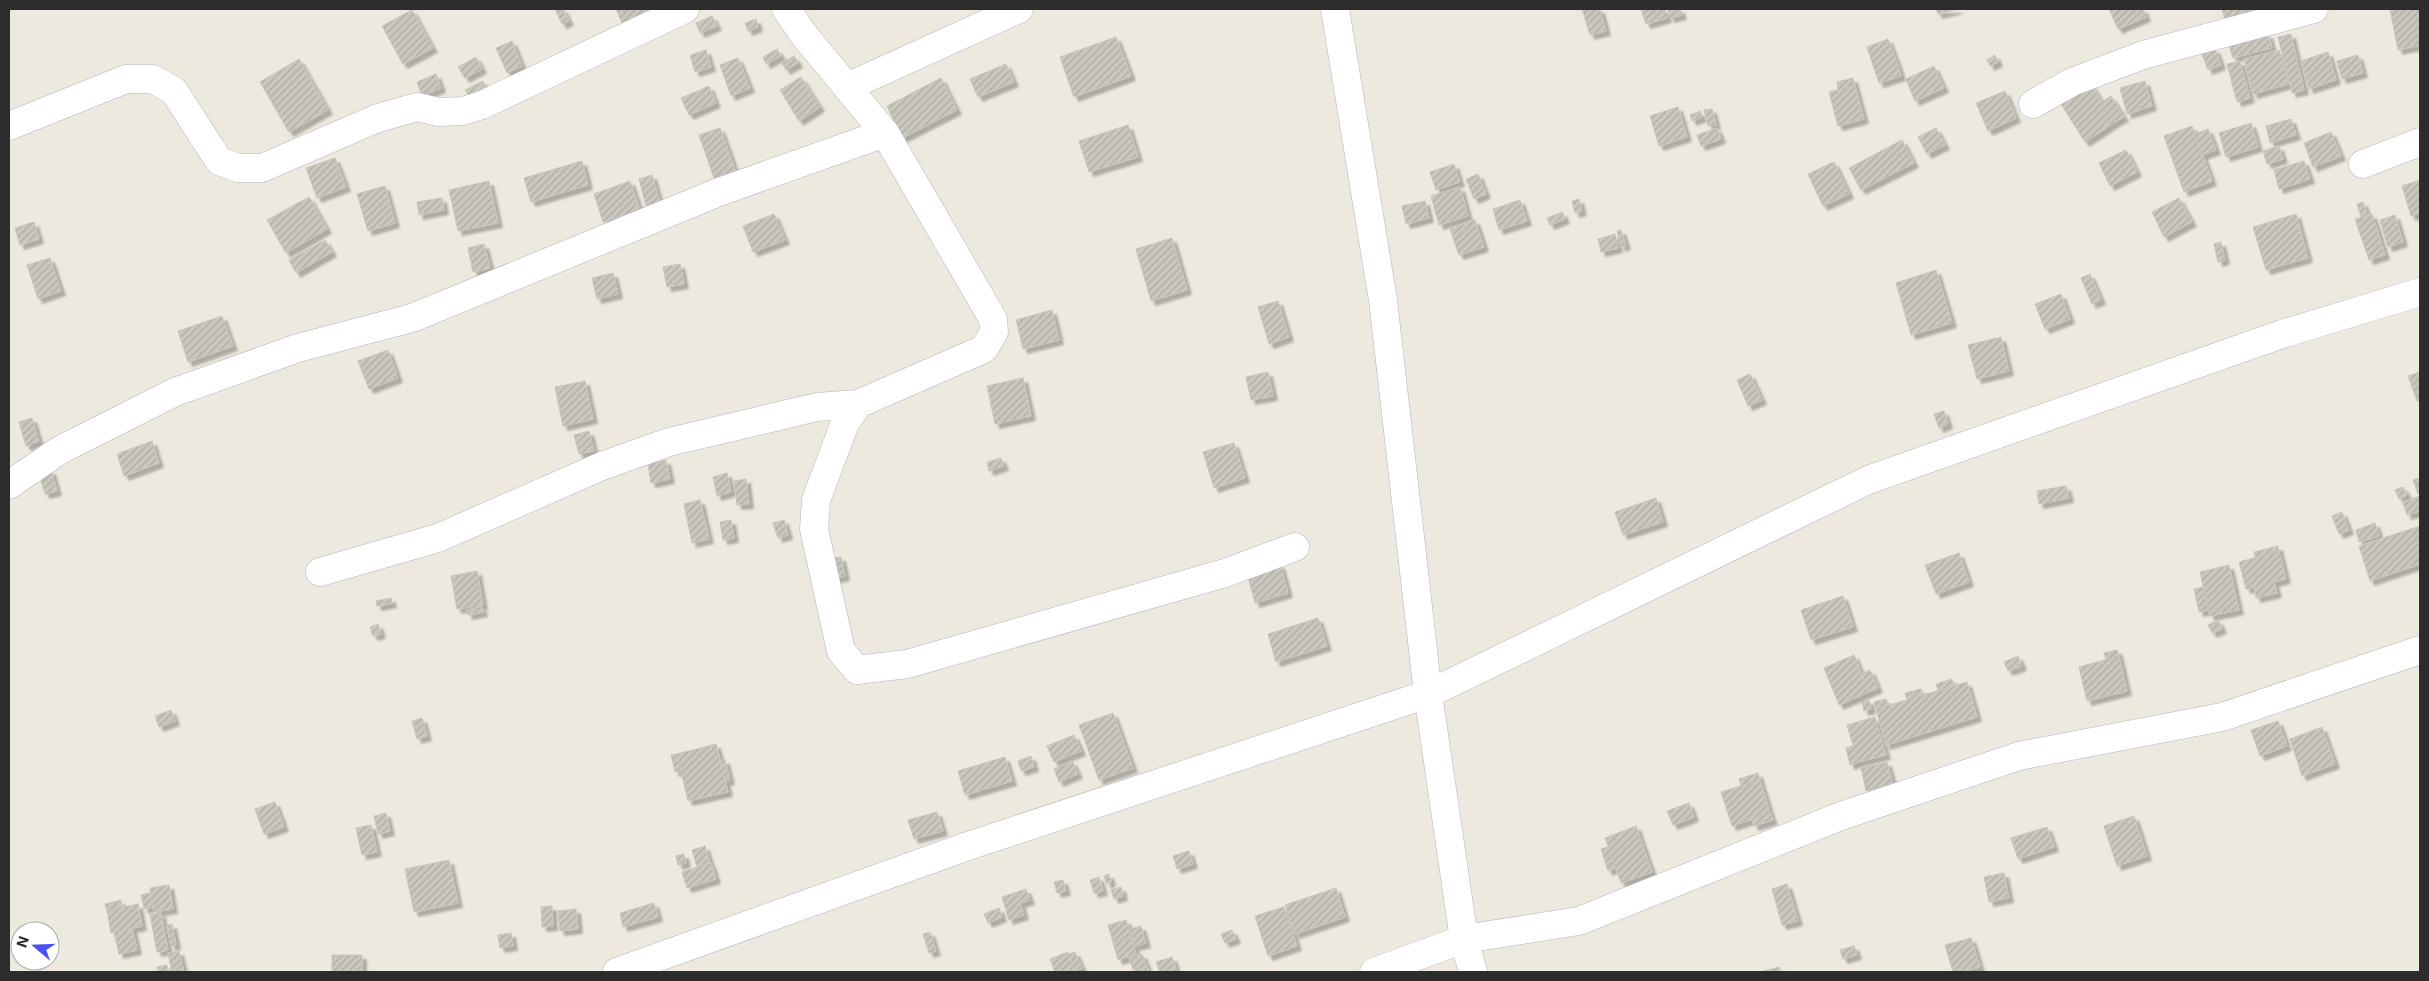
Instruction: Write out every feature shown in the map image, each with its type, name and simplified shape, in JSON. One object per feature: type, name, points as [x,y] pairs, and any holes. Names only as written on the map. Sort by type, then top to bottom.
[{"type":"street","points":[[9,126],[126,79],[153,79],[174,91],[219,161],[238,168],[262,168],[378,118],[409,109],[417,107],[439,112],[463,112],[684,9]]},
{"type":"street","points":[[320,572],[438,538],[602,466],[669,442],[817,407],[858,404],[984,349],[994,332],[993,319],[885,133],[804,35],[786,9]]},
{"type":"street","points":[[847,87],[1019,9]]},
{"type":"street","points":[[1335,9],[1383,300],[1428,694],[1464,939],[1473,972]]},
{"type":"street","points":[[2033,104],[2072,82],[2144,55],[2314,9]]},
{"type":"street","points":[[9,485],[60,450],[175,392],[298,348],[412,318],[719,192],[885,133]]},
{"type":"street","points":[[2363,164],[2420,142]]},
{"type":"street","points":[[617,972],[968,846],[1428,694],[1868,480],[2282,334],[2420,292]]},
{"type":"street","points":[[858,404],[846,423],[816,500],[814,529],[841,651],[857,670],[907,664],[1225,573],[1295,547]]},
{"type":"street","points":[[1374,972],[1464,939],[1580,921],[1841,816],[2019,756],[2222,717],[2420,650]]},
{"type":"building","points":[[555,9],[563,9],[569,21],[562,24]]},
{"type":"building","points":[[616,9],[671,9],[625,30]]},
{"type":"building","points":[[1582,9],[1600,9],[1606,31],[1590,35]]},
{"type":"building","points":[[1641,9],[1665,9],[1667,18],[1646,24]]},
{"type":"building","points":[[1668,9],[1680,9],[1682,15],[1670,18]]},
{"type":"building","points":[[1936,9],[1958,9],[1938,14]]},
{"type":"building","points":[[2109,9],[2143,9],[2146,17],[2118,29]]},
{"type":"building","points":[[2222,9],[2255,9],[2257,18],[2227,27]]},
{"type":"building","points":[[2390,9],[2420,9],[2420,45],[2398,50]]},
{"type":"building","points":[[412,10],[433,48],[403,64],[382,26]]},
{"type":"building","points":[[712,16],[717,26],[700,33],[696,23]]},
{"type":"building","points":[[756,19],[758,27],[748,31],[745,23]]},
{"type":"building","points":[[2268,34],[2272,48],[2233,58],[2229,45]]},
{"type":"building","points":[[2291,34],[2304,90],[2292,93],[2278,37]]},
{"type":"building","points":[[1116,37],[1131,76],[1074,97],[1060,57]]},
{"type":"building","points":[[1888,39],[1898,66],[1876,74],[1867,47]]},
{"type":"building","points":[[512,41],[522,66],[507,73],[496,48]]},
{"type":"building","points":[[777,49],[781,56],[766,64],[763,57]]},
{"type":"building","points":[[2215,49],[2221,65],[2208,70],[2202,54]]},
{"type":"building","points":[[706,50],[711,67],[695,72],[690,55]]},
{"type":"building","points":[[2279,50],[2288,84],[2253,94],[2244,59]]},
{"type":"building","points":[[2328,52],[2336,80],[2309,89],[2301,61]]},
{"type":"building","points":[[1995,55],[1998,62],[1990,66],[1987,60]]},
{"type":"building","points":[[2358,55],[2363,73],[2342,79],[2337,61]]},
{"type":"building","points":[[794,56],[798,63],[786,70],[782,63]]},
{"type":"building","points":[[476,57],[482,69],[465,78],[458,67]]},
{"type":"building","points":[[738,58],[750,88],[731,96],[720,65]]},
{"type":"building","points":[[299,59],[328,110],[289,132],[260,82]]},
{"type":"building","points":[[2240,61],[2250,98],[2237,102],[2227,64]]},
{"type":"building","points":[[1006,64],[1014,82],[978,97],[970,79]]},
{"type":"building","points":[[1898,66],[1901,76],[1879,83],[1876,74]]},
{"type":"building","points":[[1934,66],[1944,88],[1915,101],[1906,79]]},
{"type":"building","points":[[436,74],[441,88],[422,96],[417,82]]},
{"type":"building","points":[[801,77],[820,107],[799,121],[780,90]]},
{"type":"building","points":[[941,78],[957,110],[902,138],[887,106]]},
{"type":"building","points":[[1853,78],[1855,86],[1838,90],[1837,82]]},
{"type":"building","points":[[483,81],[485,86],[468,95],[465,90]]},
{"type":"building","points":[[2145,81],[2152,106],[2127,114],[2120,88]]},
{"type":"building","points":[[2091,84],[2115,122],[2085,142],[2061,104]]},
{"type":"building","points":[[709,86],[716,103],[689,115],[681,98]]},
{"type":"building","points":[[1855,86],[1864,119],[1838,126],[1829,92]]},
{"type":"building","points":[[2005,91],[2016,118],[1988,131],[1976,103]]},
{"type":"building","points":[[2111,96],[2124,117],[2115,122],[2102,102]]},
{"type":"building","points":[[1678,107],[1687,137],[1659,146],[1650,116]]},
{"type":"building","points":[[1712,109],[1716,125],[1708,126],[1704,110]]},
{"type":"building","points":[[1700,111],[1702,117],[1692,121],[1690,115]]},
{"type":"building","points":[[2291,119],[2296,135],[2270,143],[2266,126]]},
{"type":"building","points":[[2251,123],[2258,147],[2226,157],[2219,133]]},
{"type":"building","points":[[1128,125],[1138,157],[1089,172],[1079,141]]},
{"type":"building","points":[[2192,126],[2212,181],[2184,192],[2164,136]]},
{"type":"building","points":[[720,128],[728,150],[707,158],[699,135]]},
{"type":"building","points":[[1717,128],[1721,139],[1701,146],[1697,135]]},
{"type":"building","points":[[1936,128],[1945,145],[1927,154],[1918,137]]},
{"type":"building","points":[[2208,129],[2216,150],[2202,155],[2195,134]]},
{"type":"building","points":[[2331,132],[2341,156],[2313,167],[2304,143]]},
{"type":"building","points":[[1902,140],[1914,163],[1861,190],[1849,168]]},
{"type":"building","points":[[2279,146],[2283,159],[2267,164],[2263,151]]},
{"type":"building","points":[[728,150],[736,173],[715,181],[707,158]]},
{"type":"building","points":[[2126,150],[2137,172],[2110,186],[2099,163]]},
{"type":"building","points":[[335,158],[346,187],[317,198],[306,168]]},
{"type":"building","points":[[582,161],[588,185],[531,202],[524,178]]},
{"type":"building","points":[[2304,161],[2310,179],[2279,189],[2274,170]]},
{"type":"building","points":[[1834,162],[1849,194],[1823,206],[1808,174]]},
{"type":"building","points":[[1454,164],[1460,182],[1436,190],[1430,172]]},
{"type":"building","points":[[1478,174],[1486,194],[1474,199],[1466,179]]},
{"type":"building","points":[[652,175],[661,206],[647,210],[639,179]]},
{"type":"building","points":[[2420,180],[2420,213],[2411,216],[2402,186]]},
{"type":"building","points":[[489,181],[498,223],[458,231],[449,190]]},
{"type":"building","points":[[630,181],[640,210],[603,222],[594,194]]},
{"type":"building","points":[[385,186],[395,223],[368,231],[357,194]]},
{"type":"building","points":[[1460,187],[1468,216],[1439,225],[1431,196]]},
{"type":"building","points":[[309,197],[327,229],[286,253],[267,220]]},
{"type":"building","points":[[442,198],[444,210],[419,215],[417,202]]},
{"type":"building","points":[[2179,198],[2192,222],[2164,237],[2152,212]]},
{"type":"building","points":[[1579,199],[1582,211],[1575,213],[1572,201]]},
{"type":"building","points":[[1520,200],[1527,221],[1499,230],[1493,209]]},
{"type":"building","points":[[1425,201],[1429,218],[1406,224],[1402,206]]},
{"type":"building","points":[[2363,202],[2367,215],[2361,217],[2357,204]]},
{"type":"building","points":[[1562,212],[1565,219],[1550,225],[1547,218]]},
{"type":"building","points":[[774,214],[785,240],[753,252],[743,226]]},
{"type":"building","points":[[2296,214],[2308,258],[2266,270],[2253,227]]},
{"type":"building","points":[[2372,214],[2385,255],[2369,260],[2355,219]]},
{"type":"building","points":[[2395,215],[2403,242],[2388,247],[2380,220]]},
{"type":"building","points":[[1475,220],[1477,226],[1452,235],[1450,229]]},
{"type":"building","points":[[34,222],[39,239],[20,245],[15,228]]},
{"type":"building","points":[[1477,226],[1484,247],[1459,255],[1452,235]]},
{"type":"building","points":[[1621,230],[1626,245],[1621,247],[1617,231]]},
{"type":"building","points":[[1615,234],[1618,248],[1601,252],[1598,239]]},
{"type":"building","points":[[1172,238],[1187,290],[1151,301],[1136,249]]},
{"type":"building","points":[[325,240],[332,252],[296,273],[289,260]]},
{"type":"building","points":[[2221,242],[2225,260],[2218,262],[2214,244]]},
{"type":"building","points":[[484,244],[490,268],[473,272],[468,248]]},
{"type":"building","points":[[50,258],[61,291],[38,299],[27,265]]},
{"type":"building","points":[[680,264],[684,284],[667,287],[663,267]]},
{"type":"building","points":[[1936,270],[1952,323],[1911,335],[1896,283]]},
{"type":"building","points":[[613,273],[618,294],[597,299],[592,278]]},
{"type":"building","points":[[2090,274],[2101,300],[2092,304],[2081,278]]},
{"type":"building","points":[[2061,294],[2070,319],[2045,329],[2035,304]]},
{"type":"building","points":[[1278,301],[1289,337],[1269,344],[1258,307]]},
{"type":"building","points":[[1052,310],[1059,340],[1023,349],[1016,320]]},
{"type":"building","points":[[222,316],[233,346],[188,362],[178,331]]},
{"type":"building","points":[[2001,337],[2009,371],[1977,379],[1968,345]]},
{"type":"building","points":[[388,350],[398,378],[369,389],[358,361]]},
{"type":"building","points":[[1268,372],[1273,396],[1251,400],[1246,377]]},
{"type":"building","points":[[2420,372],[2420,400],[2417,401],[2408,376]]},
{"type":"building","points":[[1750,374],[1762,400],[1748,406],[1737,380]]},
{"type":"building","points":[[1023,378],[1031,416],[995,424],[987,386]]},
{"type":"building","points":[[585,381],[593,419],[563,426],[555,387]]},
{"type":"building","points":[[1944,411],[1948,424],[1939,428],[1934,414]]},
{"type":"building","points":[[32,418],[39,441],[26,446],[19,422]]},
{"type":"building","points":[[589,431],[594,451],[579,454],[574,435]]},
{"type":"building","points":[[152,441],[159,463],[124,476],[117,454]]},
{"type":"building","points":[[1234,443],[1245,478],[1214,488],[1203,452]]},
{"type":"building","points":[[1001,458],[1004,466],[989,471],[987,462]]},
{"type":"building","points":[[666,460],[670,479],[651,483],[648,464]]},
{"type":"building","points":[[51,470],[57,491],[45,494],[39,474]]},
{"type":"building","points":[[727,473],[731,492],[717,496],[713,477]]},
{"type":"building","points":[[2420,478],[2420,493],[2418,494],[2413,480]]},
{"type":"building","points":[[746,479],[749,504],[737,505],[734,481]]},
{"type":"building","points":[[2066,486],[2069,498],[2039,504],[2037,491]]},
{"type":"building","points":[[2403,487],[2407,495],[2399,499],[2395,490]]},
{"type":"building","points":[[2420,496],[2420,511],[2407,515],[2403,502]]},
{"type":"building","points":[[1656,498],[1663,522],[1623,535],[1615,512]]},
{"type":"building","points":[[700,500],[709,539],[692,543],[684,504]]},
{"type":"building","points":[[2342,512],[2349,530],[2339,534],[2332,516]]},
{"type":"building","points":[[731,520],[734,538],[723,540],[720,522]]},
{"type":"building","points":[[784,520],[788,535],[778,538],[773,523]]},
{"type":"building","points":[[2375,523],[2379,536],[2359,542],[2356,530]]},
{"type":"building","points":[[2420,526],[2420,564],[2370,581],[2359,546]]},
{"type":"building","points":[[2278,546],[2279,551],[2255,557],[2254,552]]},
{"type":"building","points":[[2279,551],[2286,579],[2246,589],[2239,562]]},
{"type":"building","points":[[1959,553],[1969,582],[1936,594],[1925,565]]},
{"type":"building","points":[[841,557],[845,576],[833,579],[828,559]]},
{"type":"building","points":[[1280,564],[1288,593],[1255,603],[1247,573]]},
{"type":"building","points":[[2229,565],[2239,610],[2210,616],[2200,572]]},
{"type":"building","points":[[477,571],[483,605],[457,609],[451,576]]},
{"type":"building","points":[[2274,582],[2277,593],[2256,598],[2254,587]]},
{"type":"building","points":[[2203,587],[2208,610],[2199,612],[2194,589]]},
{"type":"building","points":[[1843,596],[1853,627],[1811,640],[1801,610]]},
{"type":"building","points":[[391,598],[392,603],[377,606],[376,601]]},
{"type":"building","points":[[482,607],[483,612],[468,615],[467,610]]},
{"type":"building","points":[[1318,618],[1327,646],[1276,662],[1268,634]]},
{"type":"building","points":[[2218,620],[2222,629],[2212,633],[2208,625]]},
{"type":"building","points":[[378,624],[381,634],[373,636],[370,627]]},
{"type":"building","points":[[2117,650],[2119,656],[2106,660],[2104,653]]},
{"type":"building","points":[[1854,655],[1869,692],[1839,705],[1824,668]]},
{"type":"building","points":[[2018,656],[2022,666],[2008,671],[2004,662]]},
{"type":"building","points":[[2119,656],[2127,691],[2087,701],[2079,667]]},
{"type":"building","points":[[1870,670],[1878,688],[1869,692],[1862,674]]},
{"type":"building","points":[[1952,679],[1954,686],[1938,690],[1936,684]]},
{"type":"building","points":[[1967,682],[1977,717],[1886,745],[1876,709]]},
{"type":"building","points":[[1921,689],[1923,695],[1907,700],[1905,693]]},
{"type":"building","points":[[1886,699],[1888,705],[1876,709],[1874,702]]},
{"type":"building","points":[[1869,700],[1871,709],[1864,711],[1862,702]]},
{"type":"building","points":[[171,710],[175,721],[159,727],[155,716]]},
{"type":"building","points":[[1113,713],[1133,768],[1099,780],[1079,725]]},
{"type":"building","points":[[1875,717],[1886,755],[1858,762],[1847,725]]},
{"type":"building","points":[[422,718],[427,736],[417,739],[412,721]]},
{"type":"building","points":[[2278,721],[2287,746],[2260,756],[2251,730]]},
{"type":"building","points":[[2322,727],[2335,764],[2302,776],[2290,739]]},
{"type":"building","points":[[1074,735],[1081,751],[1054,762],[1047,746]]},
{"type":"building","points":[[716,744],[728,792],[688,801],[677,754]]},
{"type":"building","points":[[1853,746],[1858,762],[1850,765],[1846,748]]},
{"type":"building","points":[[677,754],[681,770],[675,772],[671,755]]},
{"type":"building","points":[[1031,756],[1034,767],[1021,771],[1018,761]]},
{"type":"building","points":[[1005,757],[1012,781],[965,795],[958,771]]},
{"type":"building","points":[[725,760],[730,780],[725,781],[720,761]]},
{"type":"building","points":[[1072,761],[1078,774],[1059,782],[1054,769]]},
{"type":"building","points":[[1887,762],[1893,784],[1866,791],[1861,768]]},
{"type":"building","points":[[1758,773],[1760,780],[1741,786],[1739,779]]},
{"type":"building","points":[[1760,780],[1770,813],[1732,826],[1721,792]]},
{"type":"building","points":[[275,802],[284,827],[264,834],[255,809]]},
{"type":"building","points":[[1689,803],[1694,817],[1673,825],[1667,811]]},
{"type":"building","points":[[937,812],[943,831],[914,839],[908,820]]},
{"type":"building","points":[[386,813],[390,831],[378,834],[374,816]]},
{"type":"building","points":[[1770,813],[1773,820],[1754,826],[1752,819]]},
{"type":"building","points":[[2134,816],[2147,856],[2117,866],[2104,826]]},
{"type":"building","points":[[371,825],[377,852],[362,855],[356,828]]},
{"type":"building","points":[[1636,826],[1652,872],[1621,883],[1605,838]]},
{"type":"building","points":[[2047,827],[2054,847],[2018,859],[2011,838]]},
{"type":"building","points":[[705,846],[710,863],[697,867],[692,850]]},
{"type":"building","points":[[1608,847],[1615,868],[1608,871],[1601,849]]},
{"type":"building","points":[[1189,851],[1193,864],[1177,869],[1173,856]]},
{"type":"building","points":[[684,854],[686,863],[678,865],[676,856]]},
{"type":"building","points":[[449,860],[458,903],[414,912],[405,869]]},
{"type":"building","points":[[711,863],[716,879],[687,888],[682,872]]},
{"type":"building","points":[[2004,873],[2009,898],[1989,902],[1984,877]]},
{"type":"building","points":[[1109,874],[1111,882],[1107,884],[1104,876]]},
{"type":"building","points":[[1099,877],[1103,891],[1094,893],[1090,880]]},
{"type":"building","points":[[1063,880],[1066,891],[1057,893],[1054,882]]},
{"type":"building","points":[[1787,884],[1798,921],[1782,925],[1772,889]]},
{"type":"building","points":[[169,885],[173,909],[154,912],[150,888]]},
{"type":"building","points":[[1121,887],[1123,896],[1114,899],[1111,890]]},
{"type":"building","points":[[1336,888],[1345,917],[1295,934],[1285,905]]},
{"type":"building","points":[[1026,889],[1030,900],[1020,903],[1017,892]]},
{"type":"building","points":[[1017,892],[1024,915],[1009,920],[1002,897]]},
{"type":"building","points":[[150,893],[153,907],[144,909],[141,895]]},
{"type":"building","points":[[121,900],[122,908],[107,911],[105,904]]},
{"type":"building","points":[[654,903],[658,917],[623,927],[620,913]]},
{"type":"building","points":[[138,904],[142,926],[111,933],[107,911]]},
{"type":"building","points":[[552,906],[553,926],[542,927],[541,907]]},
{"type":"building","points":[[1284,907],[1297,946],[1268,956],[1255,916]]},
{"type":"building","points":[[999,908],[1002,917],[988,923],[984,914]]},
{"type":"building","points":[[576,909],[578,929],[560,931],[558,911]]},
{"type":"building","points":[[161,913],[168,950],[157,952],[150,915]]},
{"type":"building","points":[[1126,920],[1131,937],[1113,942],[1108,925]]},
{"type":"building","points":[[172,924],[176,945],[171,946],[167,926]]},
{"type":"building","points":[[1141,926],[1146,943],[1135,946],[1130,929]]},
{"type":"building","points":[[132,928],[137,950],[119,954],[114,932]]},
{"type":"building","points":[[1232,930],[1236,939],[1225,943],[1221,934]]},
{"type":"building","points":[[930,932],[936,951],[929,953],[923,934]]},
{"type":"building","points":[[511,933],[513,946],[500,948],[498,935]]},
{"type":"building","points":[[1131,937],[1136,954],[1118,960],[1113,942]]},
{"type":"building","points":[[1971,938],[1980,967],[1963,972],[1953,972],[1945,945]]},
{"type":"building","points":[[1854,946],[1857,955],[1843,959],[1840,950]]},
{"type":"building","points":[[179,951],[184,972],[172,972],[168,953]]},
{"type":"building","points":[[1068,952],[1076,972],[1055,972],[1050,959]]},
{"type":"building","points":[[1075,952],[1082,968],[1075,971],[1069,954]]},
{"type":"building","points":[[1142,954],[1149,972],[1134,972],[1129,958]]},
{"type":"building","points":[[332,955],[362,955],[362,972],[332,972]]},
{"type":"building","points":[[1172,957],[1177,972],[1160,972],[1156,962]]},
{"type":"building","points":[[167,965],[168,972],[158,972],[157,967]]},
{"type":"building","points":[[1779,967],[1780,972],[1760,972]]}]
